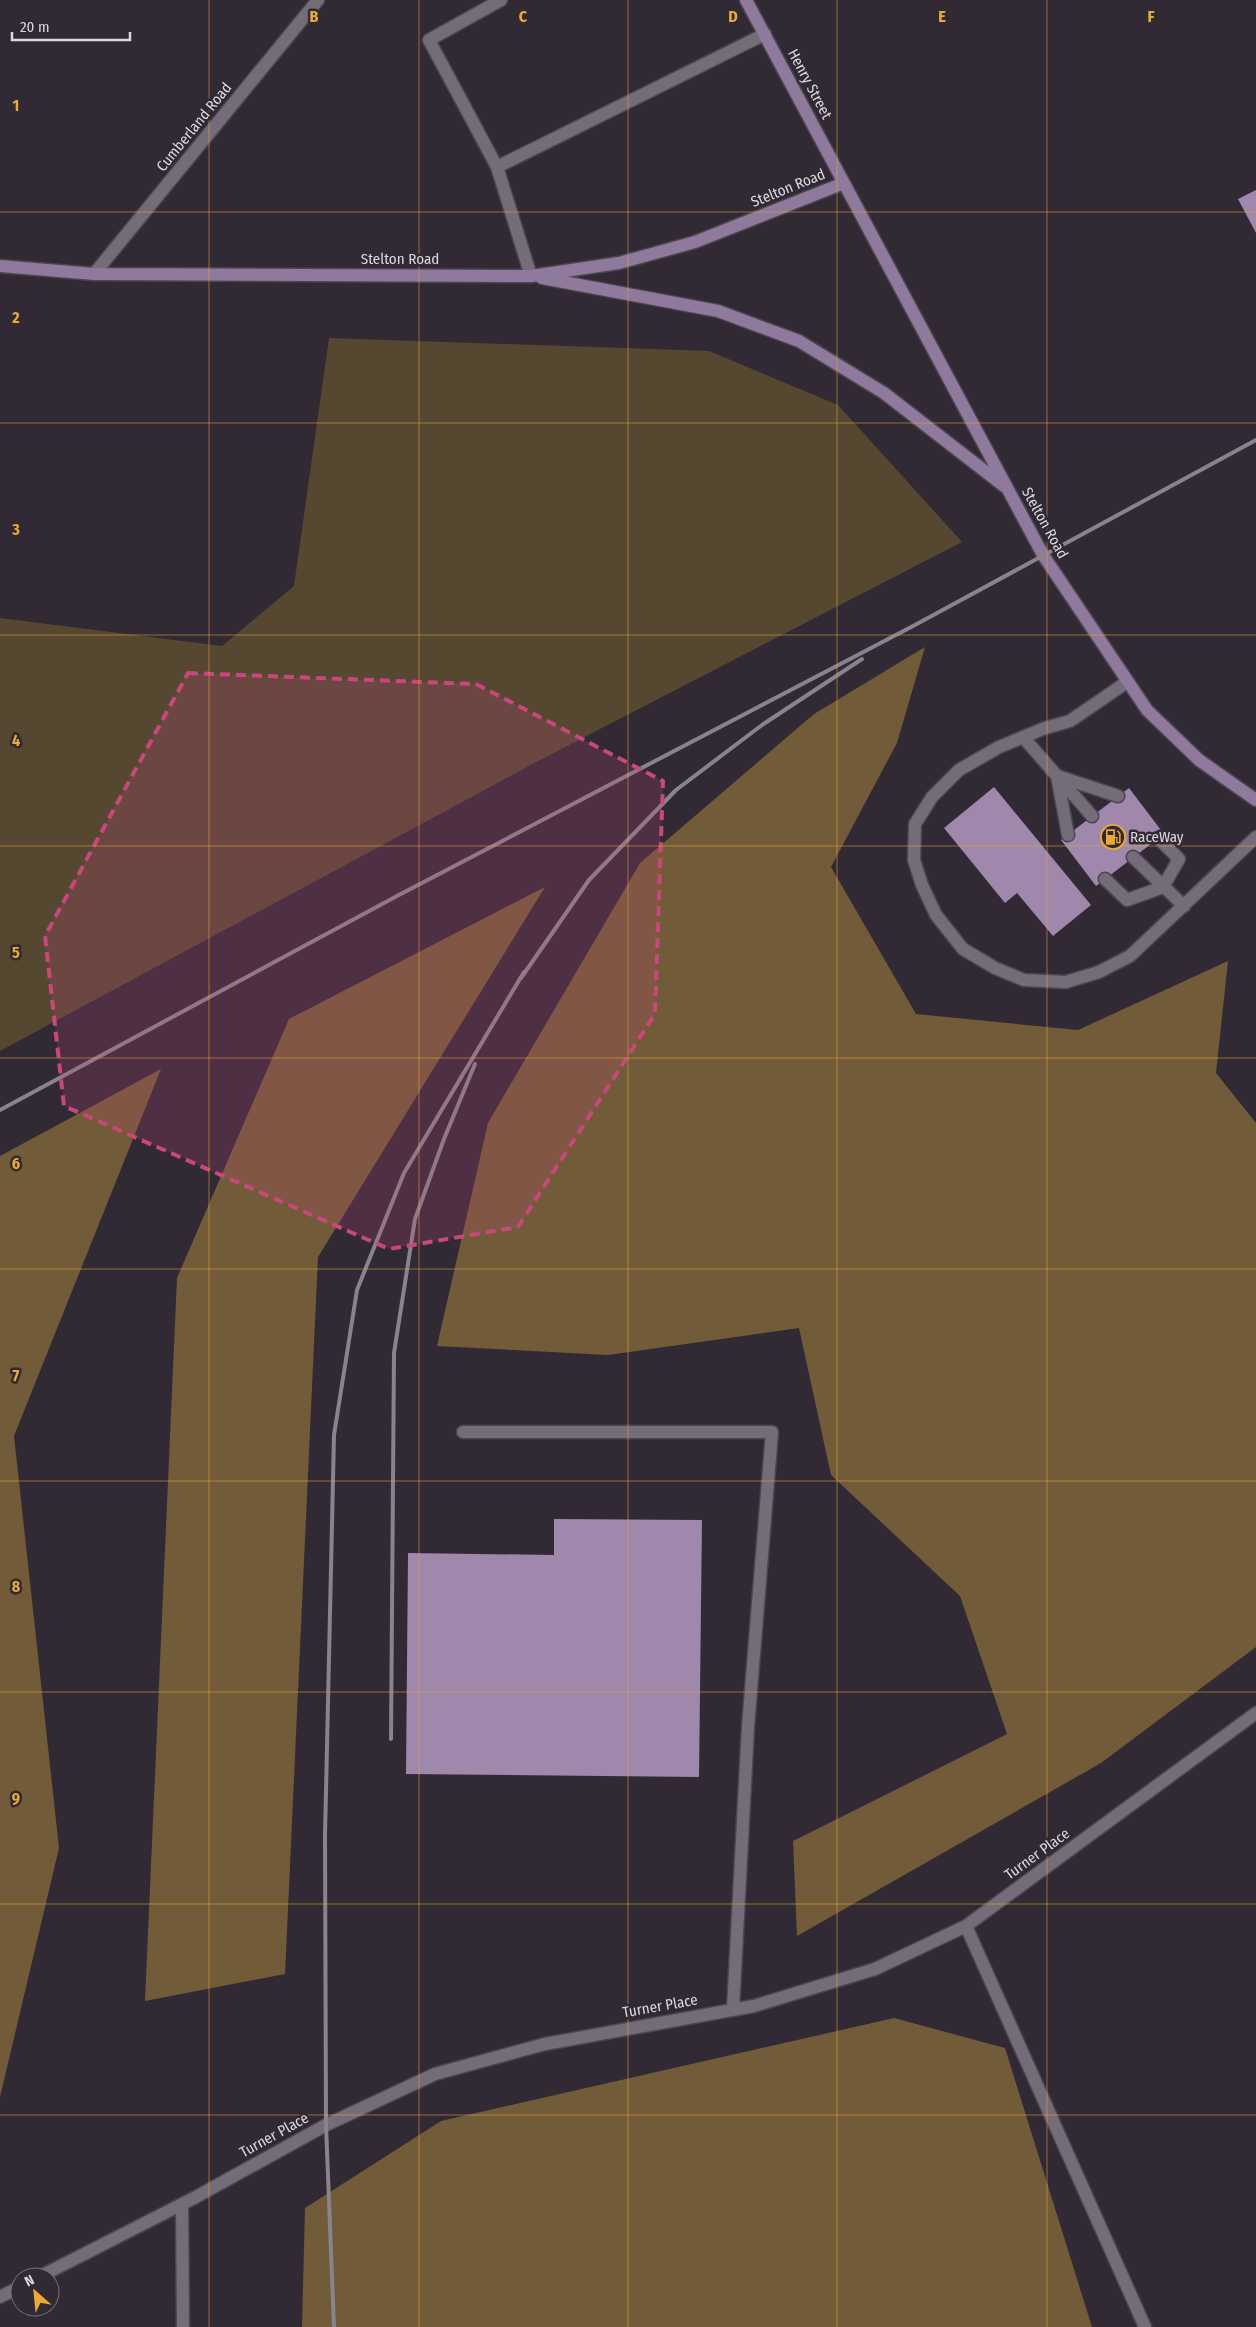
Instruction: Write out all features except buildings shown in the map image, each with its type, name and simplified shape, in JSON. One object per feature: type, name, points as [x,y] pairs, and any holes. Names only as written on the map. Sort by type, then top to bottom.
[{"type":"main road","name":"Henry Street","points":[[746,0],[844,182]]},
{"type":"main road","name":"Stelton Road","points":[[0,266],[94,274],[531,276],[619,263],[695,242],[844,182],[1043,555],[1127,682],[1147,710],[1199,760],[1256,800]]},
{"type":"main road","points":[[531,276],[718,311],[799,341],[884,393],[1008,489]]},
{"type":"street","name":"Cumberland Road","points":[[94,274],[318,0]]},
{"type":"street","points":[[501,0],[429,40],[496,167],[531,276]]},
{"type":"street","points":[[496,167],[764,34]]},
{"type":"street","points":[[1127,682],[1070,720],[999,747],[958,770],[932,797],[914,824],[914,860],[922,885],[936,915],[963,948],[995,968],[1024,980],[1066,982],[1099,972],[1130,956],[1256,837]]},
{"type":"street","points":[[1024,737],[1092,816]]},
{"type":"street","points":[[1058,776],[1118,796]]},
{"type":"street","points":[[1058,776],[1068,835]]},
{"type":"street","points":[[1105,879],[1127,900],[1163,886],[1179,859],[1158,838]]},
{"type":"street","points":[[1133,857],[1184,906]]},
{"type":"street","points":[[463,1432],[772,1432],[748,1727],[733,2009]]},
{"type":"street","name":"Turner Place","points":[[59,2267],[182,2204],[326,2125],[435,2074],[545,2044],[754,2006],[875,1969],[966,1926],[1256,1713]]},
{"type":"street","points":[[966,1926],[1145,2327]]},
{"type":"street","points":[[182,2204],[183,2327]]},
{"type":"highlighted area","points":[[188,673],[476,684],[663,781],[655,1014],[518,1227],[389,1249],[64,1106],[45,936]]},
{"type":"shaded area","points":[[329,338],[709,351],[838,405],[962,542],[542,759],[0,1051],[0,618],[222,646],[294,586]]},
{"type":"shaded area","points":[[925,647],[897,743],[831,867],[916,1014],[1078,1030],[1228,961],[1216,1073],[1256,1123],[1256,1647],[1101,1763],[797,1936],[793,1841],[1007,1734],[960,1596],[831,1475],[799,1328],[608,1355],[437,1346],[488,1123],[640,863],[814,714]]},
{"type":"shaded area","points":[[545,887],[318,1257],[285,1974],[145,2001],[177,1278],[289,1019]]},
{"type":"shaded area","points":[[161,1069],[14,1436],[59,1848],[0,2097],[0,1156]]},
{"type":"shaded area","points":[[894,2018],[1005,2048],[1092,2327],[302,2327],[305,2208],[441,2121]]},
{"type":"railway","points":[[0,1110],[397,896],[915,625],[1256,440]]},
{"type":"railway","points":[[521,978],[589,880],[676,790],[762,725],[862,659]]},
{"type":"railway","points":[[334,2327],[326,2125],[325,1835],[334,1435],[357,1290],[404,1173],[524,972]]},
{"type":"railway","points":[[391,1739],[394,1353],[415,1219],[444,1139],[475,1064]]},
{"type":"place","name":"RaceWay","points":[[1113,837]]}]
